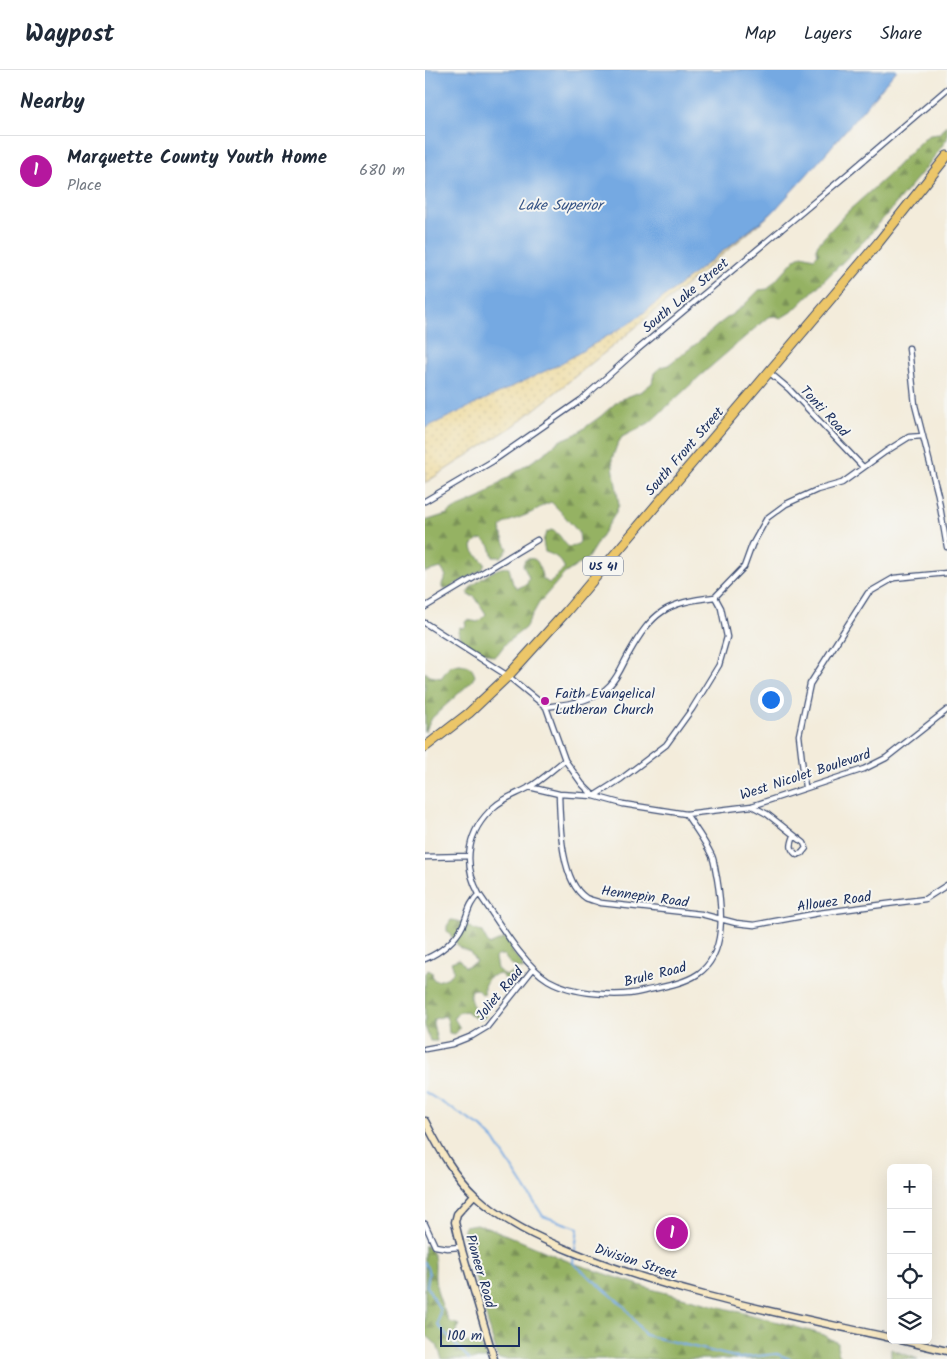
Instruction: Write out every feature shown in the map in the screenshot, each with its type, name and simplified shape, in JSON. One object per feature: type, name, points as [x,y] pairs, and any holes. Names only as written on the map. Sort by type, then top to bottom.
[{"type":"highway","name":"South Front Street","points":[[425,747],[469,713],[508,676],[565,612],[878,243],[947,156]]},
{"type":"street","name":"South Lake Street","points":[[425,500],[493,461],[581,400],[637,350],[947,89]]},
{"type":"street","points":[[909,348],[915,405],[938,495],[947,547]]},
{"type":"street","name":"Tonti Road","points":[[769,373],[789,388],[863,467]]},
{"type":"street","points":[[546,706],[584,700],[611,685],[642,630],[661,612],[672,605],[692,599],[715,597],[744,567],[752,545],[767,518],[785,504],[817,490],[842,483],[909,437],[923,436]]},
{"type":"street","points":[[425,606],[537,540]]},
{"type":"street","points":[[805,787],[799,735],[810,684],[868,593],[894,578],[947,573]]},
{"type":"street","points":[[425,623],[508,676],[546,706],[565,760],[578,779],[594,796],[621,779],[666,745],[692,709],[719,665],[727,637],[721,608],[715,597]]},
{"type":"street","name":"West Nicolet Boulevard","points":[[529,787],[559,794],[594,796],[623,804],[686,814],[752,806],[863,769],[886,758],[947,710]]},
{"type":"street","points":[[425,857],[468,856],[474,834],[488,814],[504,799],[529,787],[565,760]]},
{"type":"street","name":"Hennepin Road","points":[[559,794],[560,827],[568,870],[575,885],[586,898],[609,904],[701,914],[721,919]]},
{"type":"street","points":[[752,806],[767,814],[794,836]]},
{"type":"street","name":"Brule Road","points":[[468,856],[471,878],[479,894],[533,969],[558,985],[571,989],[627,994],[691,978],[708,966],[717,944],[721,919],[720,896],[713,857],[686,814]]},
{"type":"street","name":"Allouez Road","points":[[721,919],[754,925],[819,913],[925,899],[947,885]]},
{"type":"street","points":[[425,959],[441,950],[459,933],[473,900],[479,894]]},
{"type":"street","name":"Joliet Road","points":[[425,1049],[452,1044],[472,1036],[487,1027],[533,969]]},
{"type":"street","name":"Division Street","points":[[425,1121],[449,1165],[474,1195],[489,1208],[521,1229],[621,1271],[697,1293],[887,1337]]},
{"type":"street","name":"Pioneer Road","points":[[474,1195],[457,1214],[455,1222],[494,1359]]},
{"type":"street","points":[[425,1224],[426,1231],[435,1246],[447,1248],[461,1247]]},
{"type":"street","points":[[918,1344],[947,1351]]},
{"type":"green space","points":[[947,126],[947,139],[925,169],[866,239],[794,310],[781,318],[775,316],[768,317],[649,423],[622,437],[612,459],[619,505],[614,516],[587,559],[564,574],[539,603],[525,628],[506,643],[497,655],[493,656],[473,648],[462,639],[458,632],[460,627],[466,626],[465,622],[467,620],[478,622],[486,614],[475,597],[469,595],[470,588],[489,574],[505,567],[509,568],[513,584],[518,588],[527,584],[529,578],[523,565],[525,560],[530,559],[534,559],[538,563],[543,579],[549,583],[565,569],[557,558],[545,552],[543,541],[546,533],[551,530],[554,531],[569,547],[575,546],[580,542],[579,533],[551,502],[547,503],[529,514],[503,525],[501,529],[508,549],[501,557],[493,557],[490,546],[483,539],[478,540],[472,546],[472,549],[485,564],[482,570],[444,590],[442,584],[446,576],[441,568],[425,572],[425,521],[447,514],[482,497],[559,441],[576,434],[619,400],[642,391],[652,383],[654,373],[696,344],[743,306],[759,290],[768,289],[795,259],[802,255],[814,258],[818,254],[816,249],[818,244],[846,213],[885,178],[923,139],[930,135],[939,134]]},
{"type":"green space","points":[[459,664],[470,667],[475,676],[432,718],[425,732],[425,672],[430,676],[441,678],[450,666]]},
{"type":"green space","points":[[451,920],[482,932],[489,945],[505,938],[510,941],[512,951],[521,962],[523,969],[512,965],[504,955],[498,955],[495,958],[497,969],[506,976],[510,973],[514,974],[517,979],[516,982],[509,982],[500,974],[489,977],[484,986],[485,993],[482,994],[476,989],[471,990],[470,995],[476,1011],[483,1011],[486,1016],[480,1019],[473,1017],[466,1011],[458,1013],[454,1018],[460,1028],[455,1034],[449,1033],[448,1021],[445,1016],[434,1019],[433,1023],[437,1041],[430,1041],[425,1026],[425,973],[428,970],[432,972],[433,979],[437,981],[453,973],[451,962],[459,959],[465,967],[476,962],[470,952],[460,948],[447,931],[447,926]]},
{"type":"green space","points":[[476,1224],[490,1228],[570,1262],[651,1289],[824,1335],[838,1343],[838,1353],[843,1359],[498,1359],[463,1234],[465,1226]]},
{"type":"green space","points":[[425,1245],[433,1254],[435,1279],[441,1304],[449,1322],[460,1325],[453,1336],[454,1341],[461,1343],[476,1342],[480,1345],[488,1359],[442,1359],[437,1345],[425,1334]]},
{"type":"green space","points":[[891,1349],[918,1359],[891,1359]]},
{"type":"sand","points":[[772,213],[515,425],[425,483],[425,370]]},
{"type":"water","name":"Lake Superior","points":[[425,70],[897,70],[772,213],[633,321],[560,364],[425,428]]},
{"type":"waterway","points":[[425,1092],[481,1127],[494,1140],[543,1216],[578,1228],[575,1250]]},
{"type":"waterway","points":[[574,1255],[573,1263],[624,1306],[645,1335],[739,1358],[777,1354],[790,1359]]},
{"type":"waterway","points":[[425,1262],[429,1273],[427,1286],[440,1310],[438,1325],[469,1359]]},
{"type":"place","name":"Faith Evangelical Lutheran Church","points":[[545,701]]},
{"type":"place","name":"Marquette County Youth Home","points":[[672,1233]]}]
